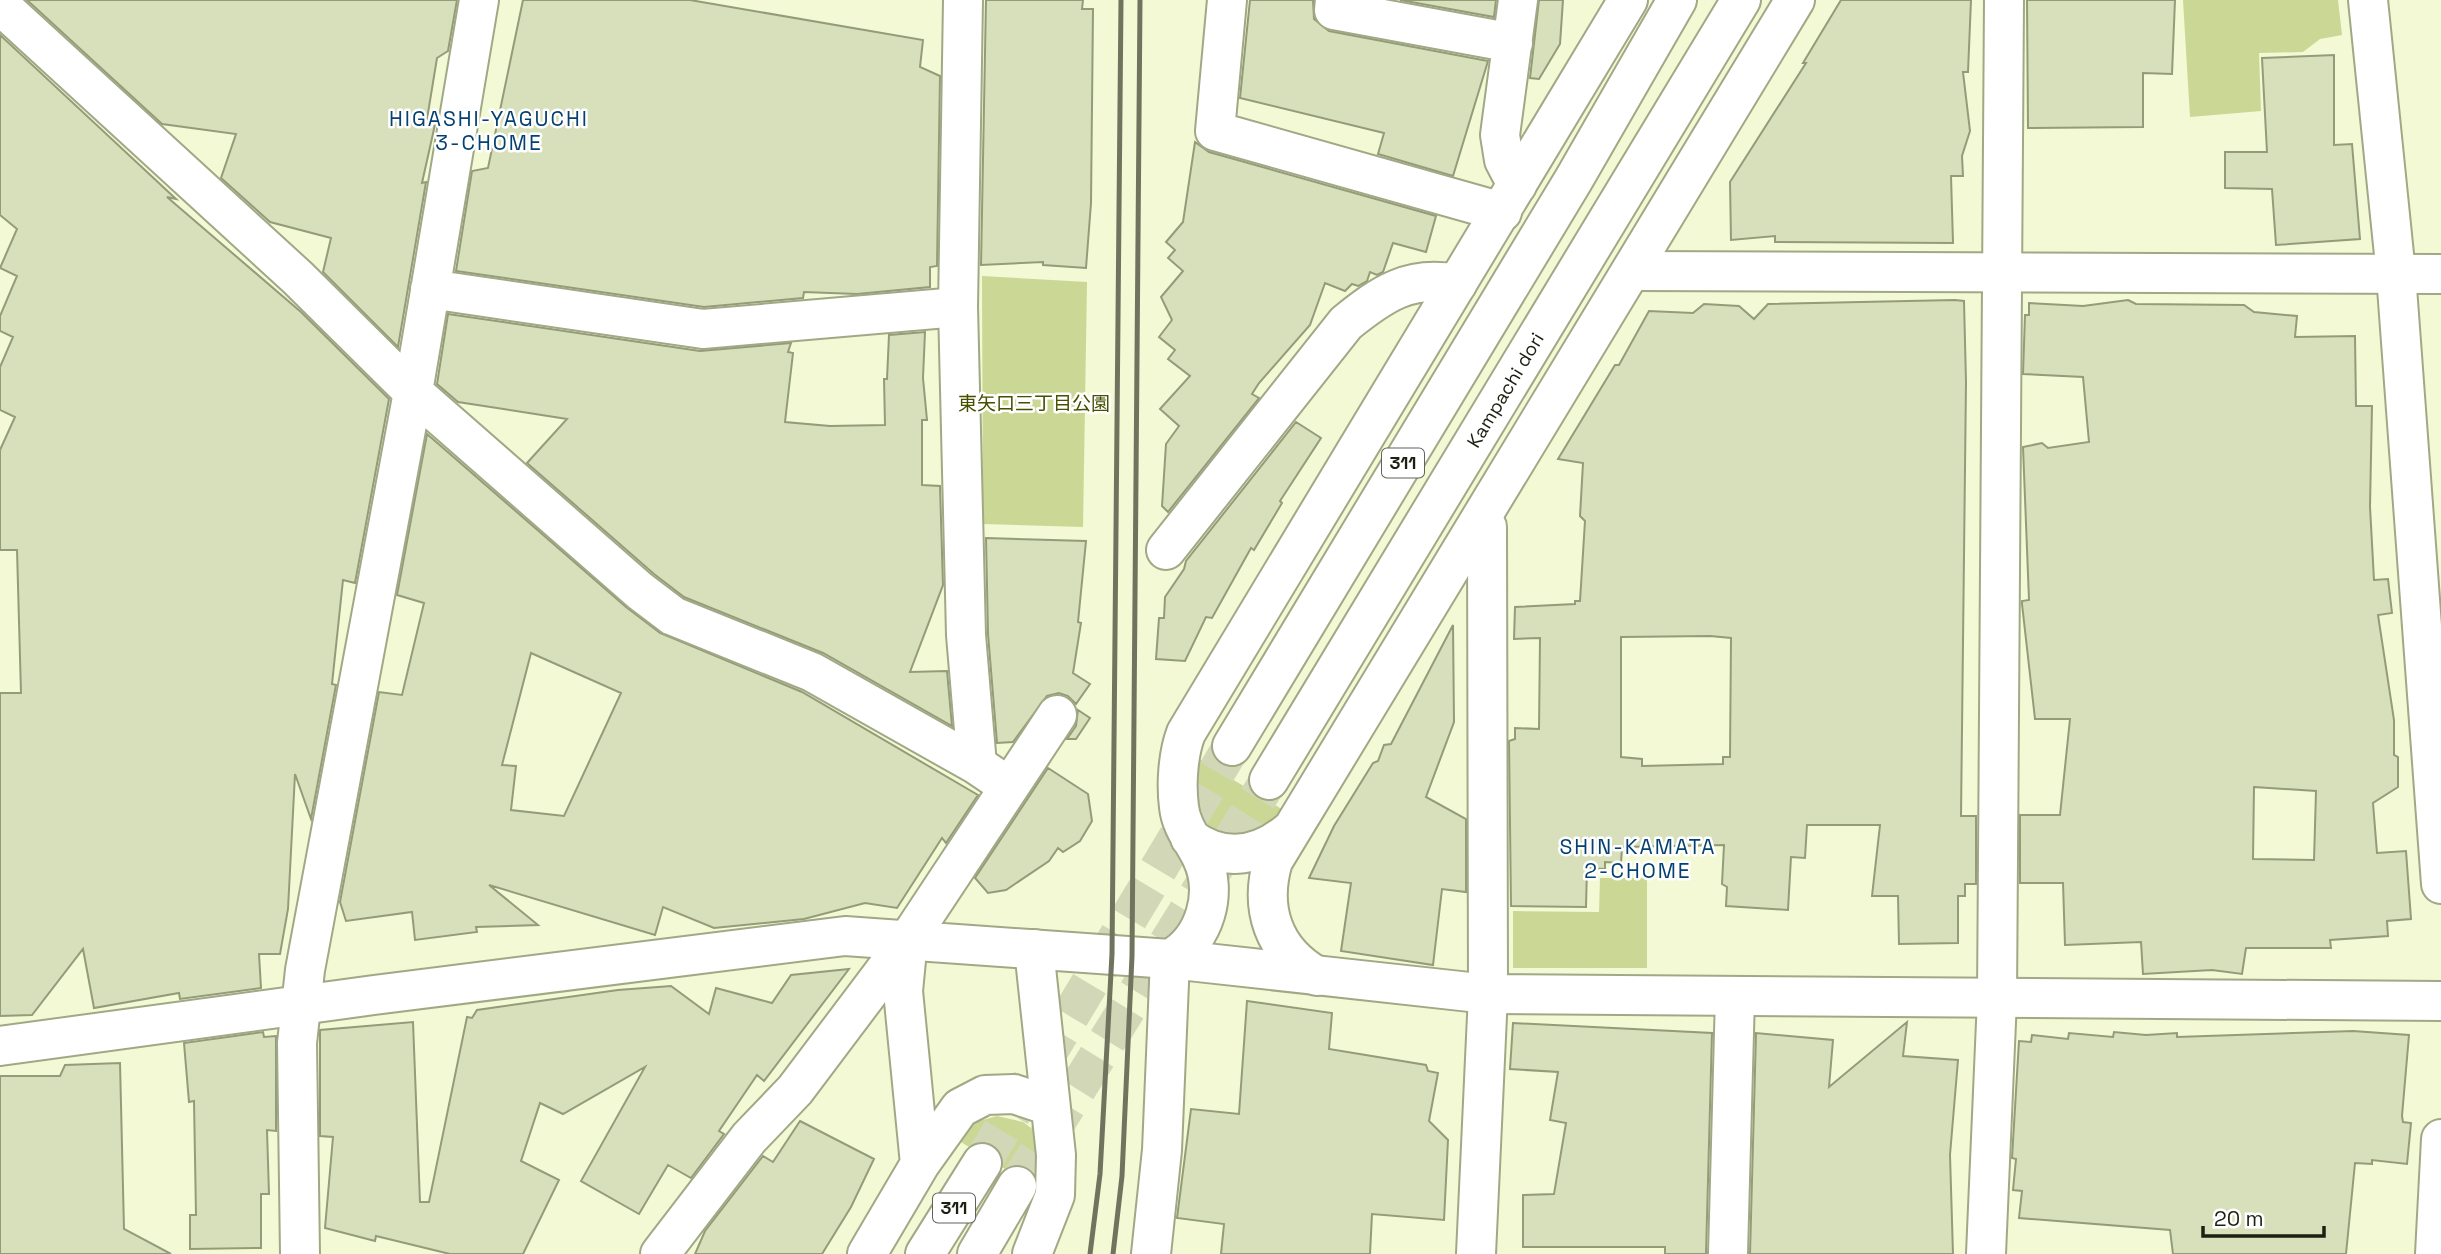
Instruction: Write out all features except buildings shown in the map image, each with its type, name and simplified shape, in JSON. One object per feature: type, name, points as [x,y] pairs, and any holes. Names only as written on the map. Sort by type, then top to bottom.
[{"type":"street","points":[[300,1254],[297,1043],[301,1007],[313,926],[413,392],[479,0]]},
{"type":"street","points":[[963,0],[958,307],[966,635],[977,765]]},
{"type":"street","points":[[1227,0],[1214,131],[1509,198]]},
{"type":"street","points":[[1335,0],[1334,9],[1513,43]]},
{"type":"street","points":[[1509,198],[1500,135],[1518,0]]},
{"type":"street","points":[[1170,959],[1183,952],[1193,941],[1206,912],[1208,879],[1202,858],[1190,838],[1179,807],[1180,758],[1186,733],[1628,0]]},
{"type":"street","name":"311","points":[[1232,746],[1574,179],[1677,0]]},
{"type":"street","name":"Kampachi dori","points":[[1269,780],[1741,0]]},
{"type":"street","points":[[1317,976],[1301,967],[1279,943],[1268,910],[1266,893],[1273,861],[1795,0]]},
{"type":"street","points":[[1986,1254],[1997,999],[2004,0]]},
{"type":"street","points":[[2368,0],[2396,274],[2441,884]]},
{"type":"street","points":[[0,5],[298,278],[413,392],[640,592],[673,616],[812,672],[977,765],[1008,786]]},
{"type":"street","points":[[1632,271],[2441,274]]},
{"type":"street","points":[[1166,550],[1346,323],[1380,296],[1430,279],[1457,284]]},
{"type":"street","points":[[430,289],[703,328],[958,307]]},
{"type":"street","points":[[1476,1254],[1488,994],[1487,527],[1480,523]]},
{"type":"street","points":[[660,1254],[749,1138],[795,1090],[908,940],[1008,786],[1058,715]]},
{"type":"street","points":[[1190,838],[1204,848],[1220,854],[1239,855],[1258,852],[1293,829]]},
{"type":"street","points":[[0,1046],[374,995],[845,936],[1170,959],[1488,994],[2441,1001]]},
{"type":"street","points":[[908,940],[903,991],[920,1164]]},
{"type":"street","points":[[1032,1254],[1055,1195],[1056,1155],[1034,949]]},
{"type":"street","points":[[1151,1254],[1162,1150],[1170,959]]},
{"type":"street","points":[[1728,1254],[1735,996]]},
{"type":"street","points":[[867,1254],[920,1164],[960,1108],[985,1095],[1014,1094],[1050,1106]]},
{"type":"street","points":[[2435,1254],[2441,1139]]},
{"type":"street","name":"311","points":[[925,1254],[982,1163]]},
{"type":"street","name":"311","points":[[976,1254],[1017,1186]]},
{"type":"green space","points":[[2183,0],[2338,0],[2342,35],[2320,39],[2303,52],[2259,53],[2261,111],[2190,117]]},
{"type":"green space","name":"東矢口三丁目公園","points":[[982,276],[1087,282],[1083,527],[983,524]]},
{"type":"green space","points":[[1199,759],[1285,811],[1269,828],[1253,836],[1212,833],[1198,797]]},
{"type":"green space","points":[[1600,878],[1647,878],[1647,968],[1513,968],[1513,911],[1599,912]]},
{"type":"green space","points":[[997,1116],[1023,1122],[1035,1131],[1043,1165],[1039,1190],[956,1139],[976,1122]]},
{"type":"tunnel","points":[[982,1163],[1232,746]]},
{"type":"tunnel","points":[[1017,1186],[1269,780]]},
{"type":"railway","points":[[1090,1254],[1100,1174],[1112,954],[1121,0]]},
{"type":"railway","points":[[1113,1254],[1122,1176],[1132,956],[1140,0]]},
{"type":"district","name":"HIGASHI-YAGUCHI 3-CHOME","points":[[489,131]]},
{"type":"district","name":"SHIN-KAMATA 2-CHOME","points":[[1638,859]]}]
